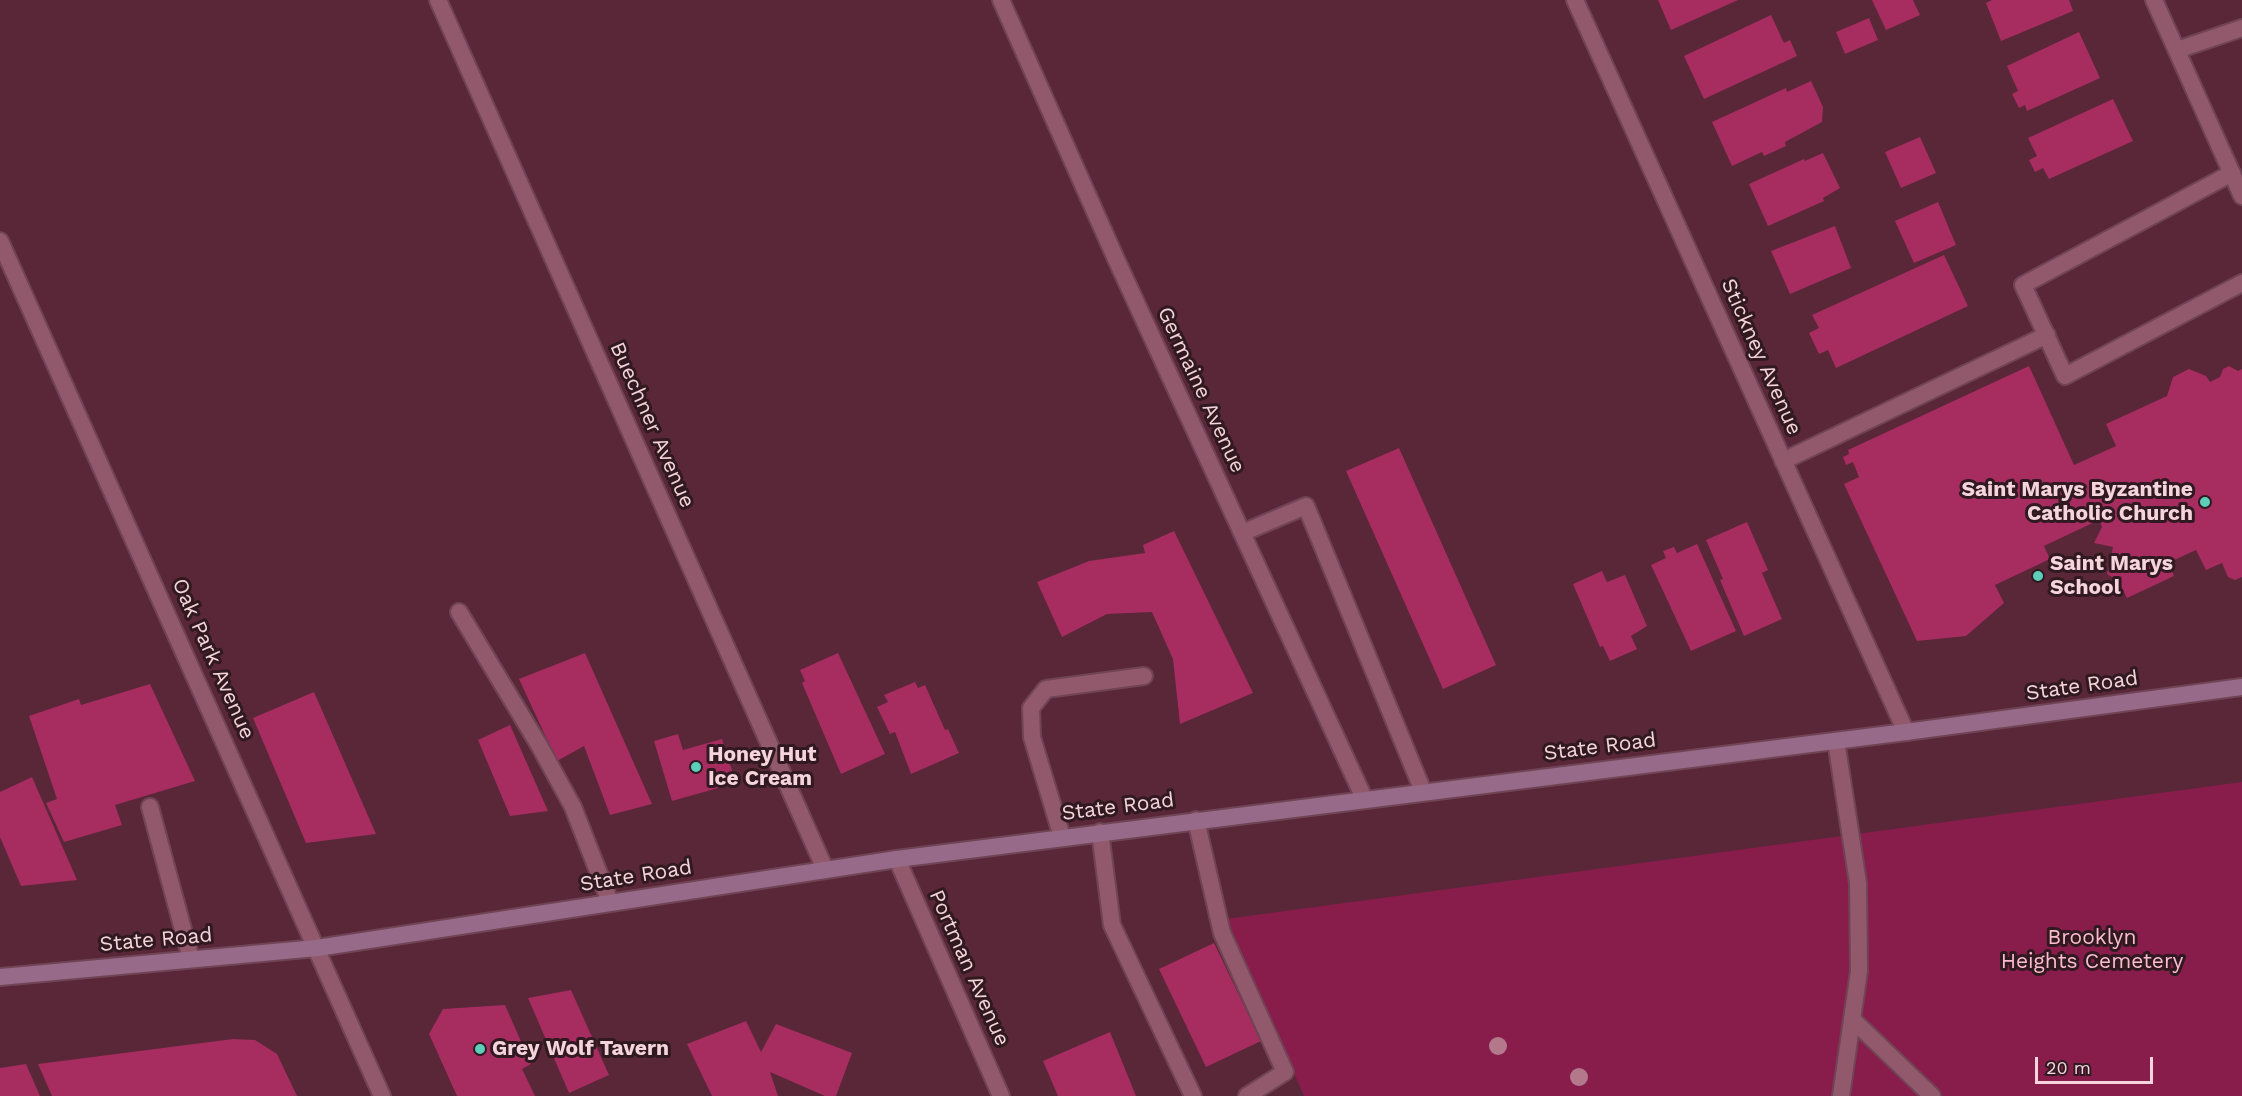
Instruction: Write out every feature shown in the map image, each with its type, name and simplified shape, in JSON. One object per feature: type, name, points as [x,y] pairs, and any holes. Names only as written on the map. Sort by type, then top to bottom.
[{"type":"main road","name":"State Road","points":[[0,977],[317,948],[897,859],[1364,798],[1836,741],[2242,687]]},
{"type":"street","name":"Buechner Avenue","points":[[438,0],[825,869]]},
{"type":"street","name":"Germaine Avenue","points":[[1001,0],[1364,798]]},
{"type":"street","name":"Stickney Avenue","points":[[1575,0],[1906,732]]},
{"type":"street","points":[[2154,0],[2242,196]]},
{"type":"street","points":[[2177,50],[2242,28]]},
{"type":"street","points":[[2232,173],[2023,285],[2065,376],[2242,283]]},
{"type":"street","name":"Oak Park Avenue","points":[[0,241],[382,1096]]},
{"type":"street","points":[[1783,461],[2047,335]]},
{"type":"street","points":[[1242,532],[1306,506],[1424,791]]},
{"type":"street","points":[[459,612],[539,745],[573,807],[610,902]]},
{"type":"street","points":[[1062,837],[1032,737],[1031,708],[1046,689],[1144,676]]},
{"type":"street","points":[[1836,741],[1858,883],[1859,971],[1841,1096]]},
{"type":"street","points":[[150,807],[191,959]]},
{"type":"street","points":[[1196,820],[1222,933],[1285,1072],[1247,1096]]},
{"type":"street","points":[[1100,832],[1112,925],[1193,1096]]},
{"type":"street","name":"Portman Avenue","points":[[897,859],[1000,1096]]},
{"type":"street","points":[[1853,1020],[1932,1096]]},
{"type":"green space","name":"Brooklyn Heights Cemetery","points":[[2242,782],[2242,1096],[1304,1096],[1226,919]]},
{"type":"building","points":[[1658,0],[1738,0],[1671,30]]},
{"type":"building","points":[[1872,0],[1913,0],[1920,15],[1886,30]]},
{"type":"building","points":[[1992,0],[2069,0],[2073,11],[2001,41],[1986,3]]},
{"type":"building","points":[[1771,15],[1784,43],[1790,40],[1797,56],[1704,99],[1684,56]]},
{"type":"building","points":[[1869,18],[1878,40],[1845,54],[1836,32]]},
{"type":"building","points":[[2079,32],[2100,78],[2027,111],[2025,105],[2019,108],[2012,94],[2018,91],[2007,66]]},
{"type":"building","points":[[1811,81],[1823,107],[1822,122],[1785,142],[1786,146],[1764,156],[1762,152],[1732,166],[1712,122],[1786,88],[1787,92]]},
{"type":"building","points":[[2113,99],[2133,141],[2049,179],[2043,168],[2035,172],[2029,160],[2037,156],[2028,138]]},
{"type":"building","points":[[1920,137],[1936,173],[1901,188],[1885,152]]},
{"type":"building","points":[[1823,153],[1840,188],[1823,198],[1824,201],[1768,226],[1749,184],[1804,159],[1805,161]]},
{"type":"building","points":[[1938,202],[1956,245],[1914,263],[1895,221]]},
{"type":"building","points":[[1835,226],[1851,268],[1790,294],[1771,251]]},
{"type":"building","points":[[1944,255],[1968,306],[1836,368],[1828,350],[1819,354],[1809,333],[1819,328],[1812,315]]},
{"type":"building","points":[[2029,366],[2074,465],[2116,446],[2106,424],[2167,396],[2173,377],[2189,369],[2206,376],[2210,382],[2220,377],[2223,369],[2229,366],[2238,371],[2242,369],[2242,577],[2235,580],[2228,577],[2222,563],[2206,570],[2196,550],[2168,563],[2174,576],[2127,598],[2118,581],[2107,574],[2113,547],[2094,543],[2102,527],[2099,520],[2044,546],[2050,559],[1995,585],[2004,603],[1966,636],[1917,641],[1844,484],[1859,477],[1853,462],[1846,465],[1843,457],[1849,454],[1848,450]]},
{"type":"building","points":[[1399,448],[1496,665],[1443,689],[1346,471]]},
{"type":"building","points":[[1747,522],[1768,570],[1762,573],[1782,619],[1744,636],[1706,540]]},
{"type":"building","points":[[1174,531],[1253,693],[1180,724],[1173,659],[1152,612],[1107,614],[1062,637],[1037,582],[1089,561],[1145,553],[1143,545]]},
{"type":"building","points":[[1697,544],[1736,631],[1691,651],[1651,565],[1666,558],[1663,551],[1674,547],[1677,553]]},
{"type":"building","points":[[1602,571],[1607,582],[1625,575],[1647,626],[1631,636],[1637,649],[1610,661],[1603,646],[1600,647],[1573,584]]},
{"type":"building","points":[[585,653],[652,804],[610,815],[584,746],[557,761],[519,679]]},
{"type":"building","points":[[838,653],[885,754],[841,774],[802,683],[805,681],[800,670]]},
{"type":"building","points":[[915,682],[918,688],[925,685],[945,730],[948,729],[959,753],[911,774],[895,732],[890,734],[877,707],[888,702],[884,695]]},
{"type":"building","points":[[150,684],[195,781],[115,805],[122,825],[64,842],[46,803],[57,799],[29,716],[79,699],[81,705]]},
{"type":"building","points":[[314,692],[376,834],[306,843],[253,718]]},
{"type":"building","points":[[510,725],[548,811],[510,816],[478,740]]},
{"type":"building","name":"Honey Hut Ice Cream","points":[[678,734],[683,750],[722,739],[736,783],[672,801],[654,741]]},
{"type":"building","points":[[32,777],[77,880],[21,886],[0,837],[0,792]]},
{"type":"building","points":[[1214,943],[1261,1041],[1206,1067],[1159,969]]},
{"type":"building","points":[[571,990],[609,1075],[569,1093],[528,998]]},
{"type":"building","name":"Grey Wolf Tavern","points":[[505,1005],[531,1064],[522,1069],[535,1096],[457,1096],[429,1034],[443,1009]]},
{"type":"building","points":[[746,1021],[761,1052],[776,1024],[852,1053],[836,1096],[825,1096],[770,1072],[778,1096],[712,1096],[687,1044]]},
{"type":"building","points":[[1110,1032],[1136,1096],[1058,1096],[1043,1061]]},
{"type":"building","points":[[233,1039],[255,1040],[277,1054],[297,1096],[52,1096],[38,1064]]},
{"type":"building","points":[[26,1064],[40,1096],[0,1096],[0,1068]]},
{"type":"place","name":"Saint Marys Byzantine Catholic Church","points":[[2205,502]]},
{"type":"place","name":"Saint Marys School","points":[[2038,576]]},
{"type":"place","name":"Honey Hut Ice Cream","points":[[696,767]]},
{"type":"place","name":"Grey Wolf Tavern","points":[[480,1049]]}]
